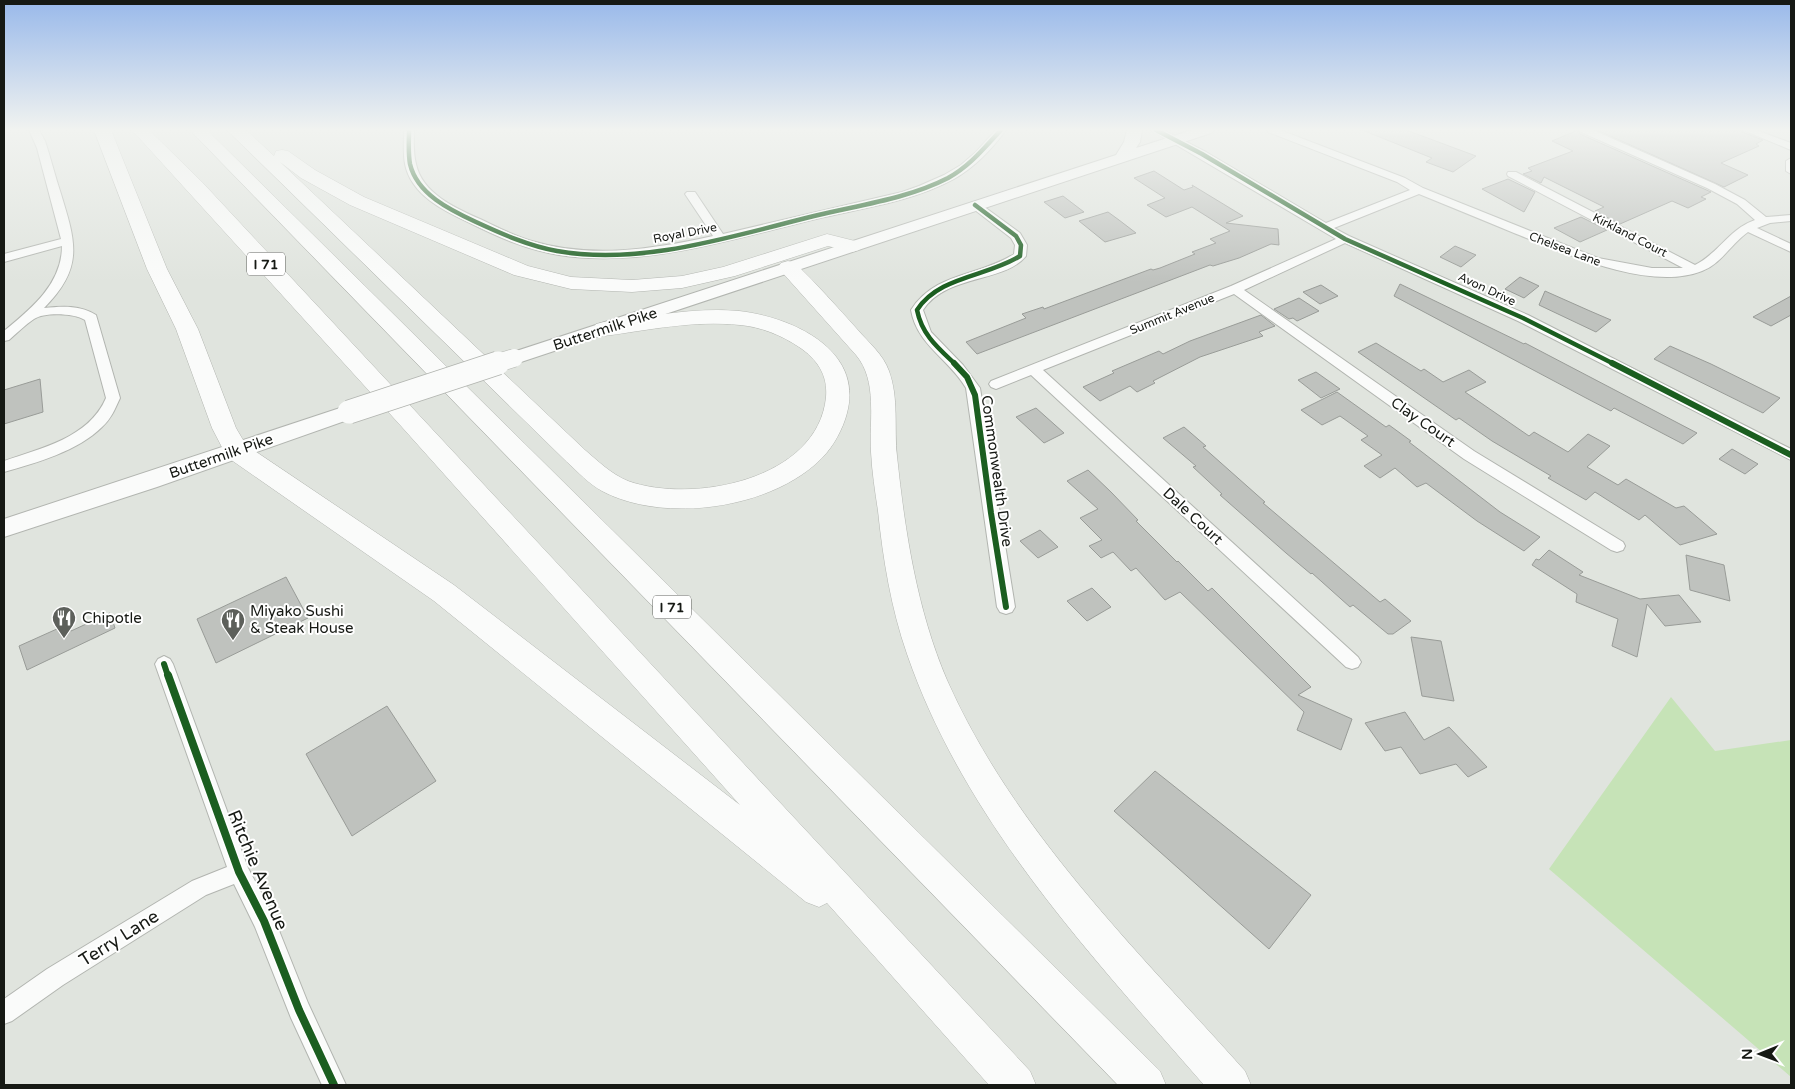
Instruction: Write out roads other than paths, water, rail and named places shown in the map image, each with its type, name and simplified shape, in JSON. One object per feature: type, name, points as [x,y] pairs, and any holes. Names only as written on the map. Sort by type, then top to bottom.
[{"type":"highway","points":[[122,181],[157,269],[187,329],[224,428],[236,451],[444,593],[883,940]]},
{"type":"highway","name":"I 71","points":[[190,181],[1016,1085]]},
{"type":"highway","name":"I 71","points":[[248,181],[1146,1085]]},
{"type":"highway","points":[[289,181],[576,456],[613,485],[647,495],[687,499],[718,497],[758,486],[777,478],[812,454],[825,439],[833,425],[837,411],[837,384],[833,372],[824,357],[798,336],[780,328],[757,321],[716,318],[604,329]]},
{"type":"highway","points":[[320,181],[357,201],[521,271],[546,278],[594,285],[632,286],[674,283],[728,272],[828,240],[852,246]]},
{"type":"highway","points":[[788,267],[825,305],[873,362],[879,379],[884,453],[902,586],[914,630],[932,680],[959,740],[1010,823],[1068,899],[1231,1085]]},
{"type":"main road","name":"Buttermilk Pike","points":[[4,528],[1049,181]]},
{"type":"street","points":[[4,337],[31,314],[52,290],[66,266],[67,241],[51,181]]},
{"type":"street","name":"Royal Drive","points":[[419,181],[432,197],[460,214],[500,234],[530,244],[572,252],[622,254],[662,250],[720,238],[905,195],[942,181]]},
{"type":"street","name":"Avon Drive","points":[[1246,181],[1345,239],[1421,271],[1523,318],[1791,455]]},
{"type":"street","name":"Chelsea Lane","points":[[1379,181],[1389,185],[1419,190]]},
{"type":"street","name":"Chelsea Lane","points":[[1402,181],[1419,190],[1594,261],[1637,270],[1666,271],[1694,269],[1706,265],[1746,227],[1762,220],[1791,218]]},
{"type":"street","name":"Kirkland Court","points":[[1525,181],[1694,269]]},
{"type":"street","points":[[1699,181],[1740,202],[1762,220]]},
{"type":"street","points":[[1325,227],[1419,190]]},
{"type":"street","points":[[691,194],[720,238]]},
{"type":"street","name":"Commonwealth Drive","points":[[975,205],[1016,236],[1021,245],[1020,256],[1008,264],[947,285],[927,296],[918,305],[917,316],[921,329],[963,373],[974,394],[993,535],[1006,607]]},
{"type":"street","points":[[1746,227],[1791,248]]},
{"type":"street","name":"Summit Avenue","points":[[996,384],[1235,289],[1345,239]]},
{"type":"street","points":[[4,258],[67,241]]},
{"type":"street","name":"Clay Court","points":[[1235,289],[1469,455],[1617,546]]},
{"type":"street","points":[[4,467],[88,432],[104,418],[111,406],[113,392],[90,318],[83,312],[67,311],[31,314]]},
{"type":"street","name":"Dale Court","points":[[1034,370],[1352,662]]},
{"type":"street","name":"Ritchie Avenue","points":[[164,664],[239,872],[264,920],[299,1010],[334,1085]]},
{"type":"street","name":"Terry Lane","points":[[4,1013],[55,977],[199,888],[239,872]]},
{"type":"place","name":"Chipotle","points":[[64,639]]},
{"type":"place","name":"Miyako Sushi & Steak House","points":[[233,641]]}]
